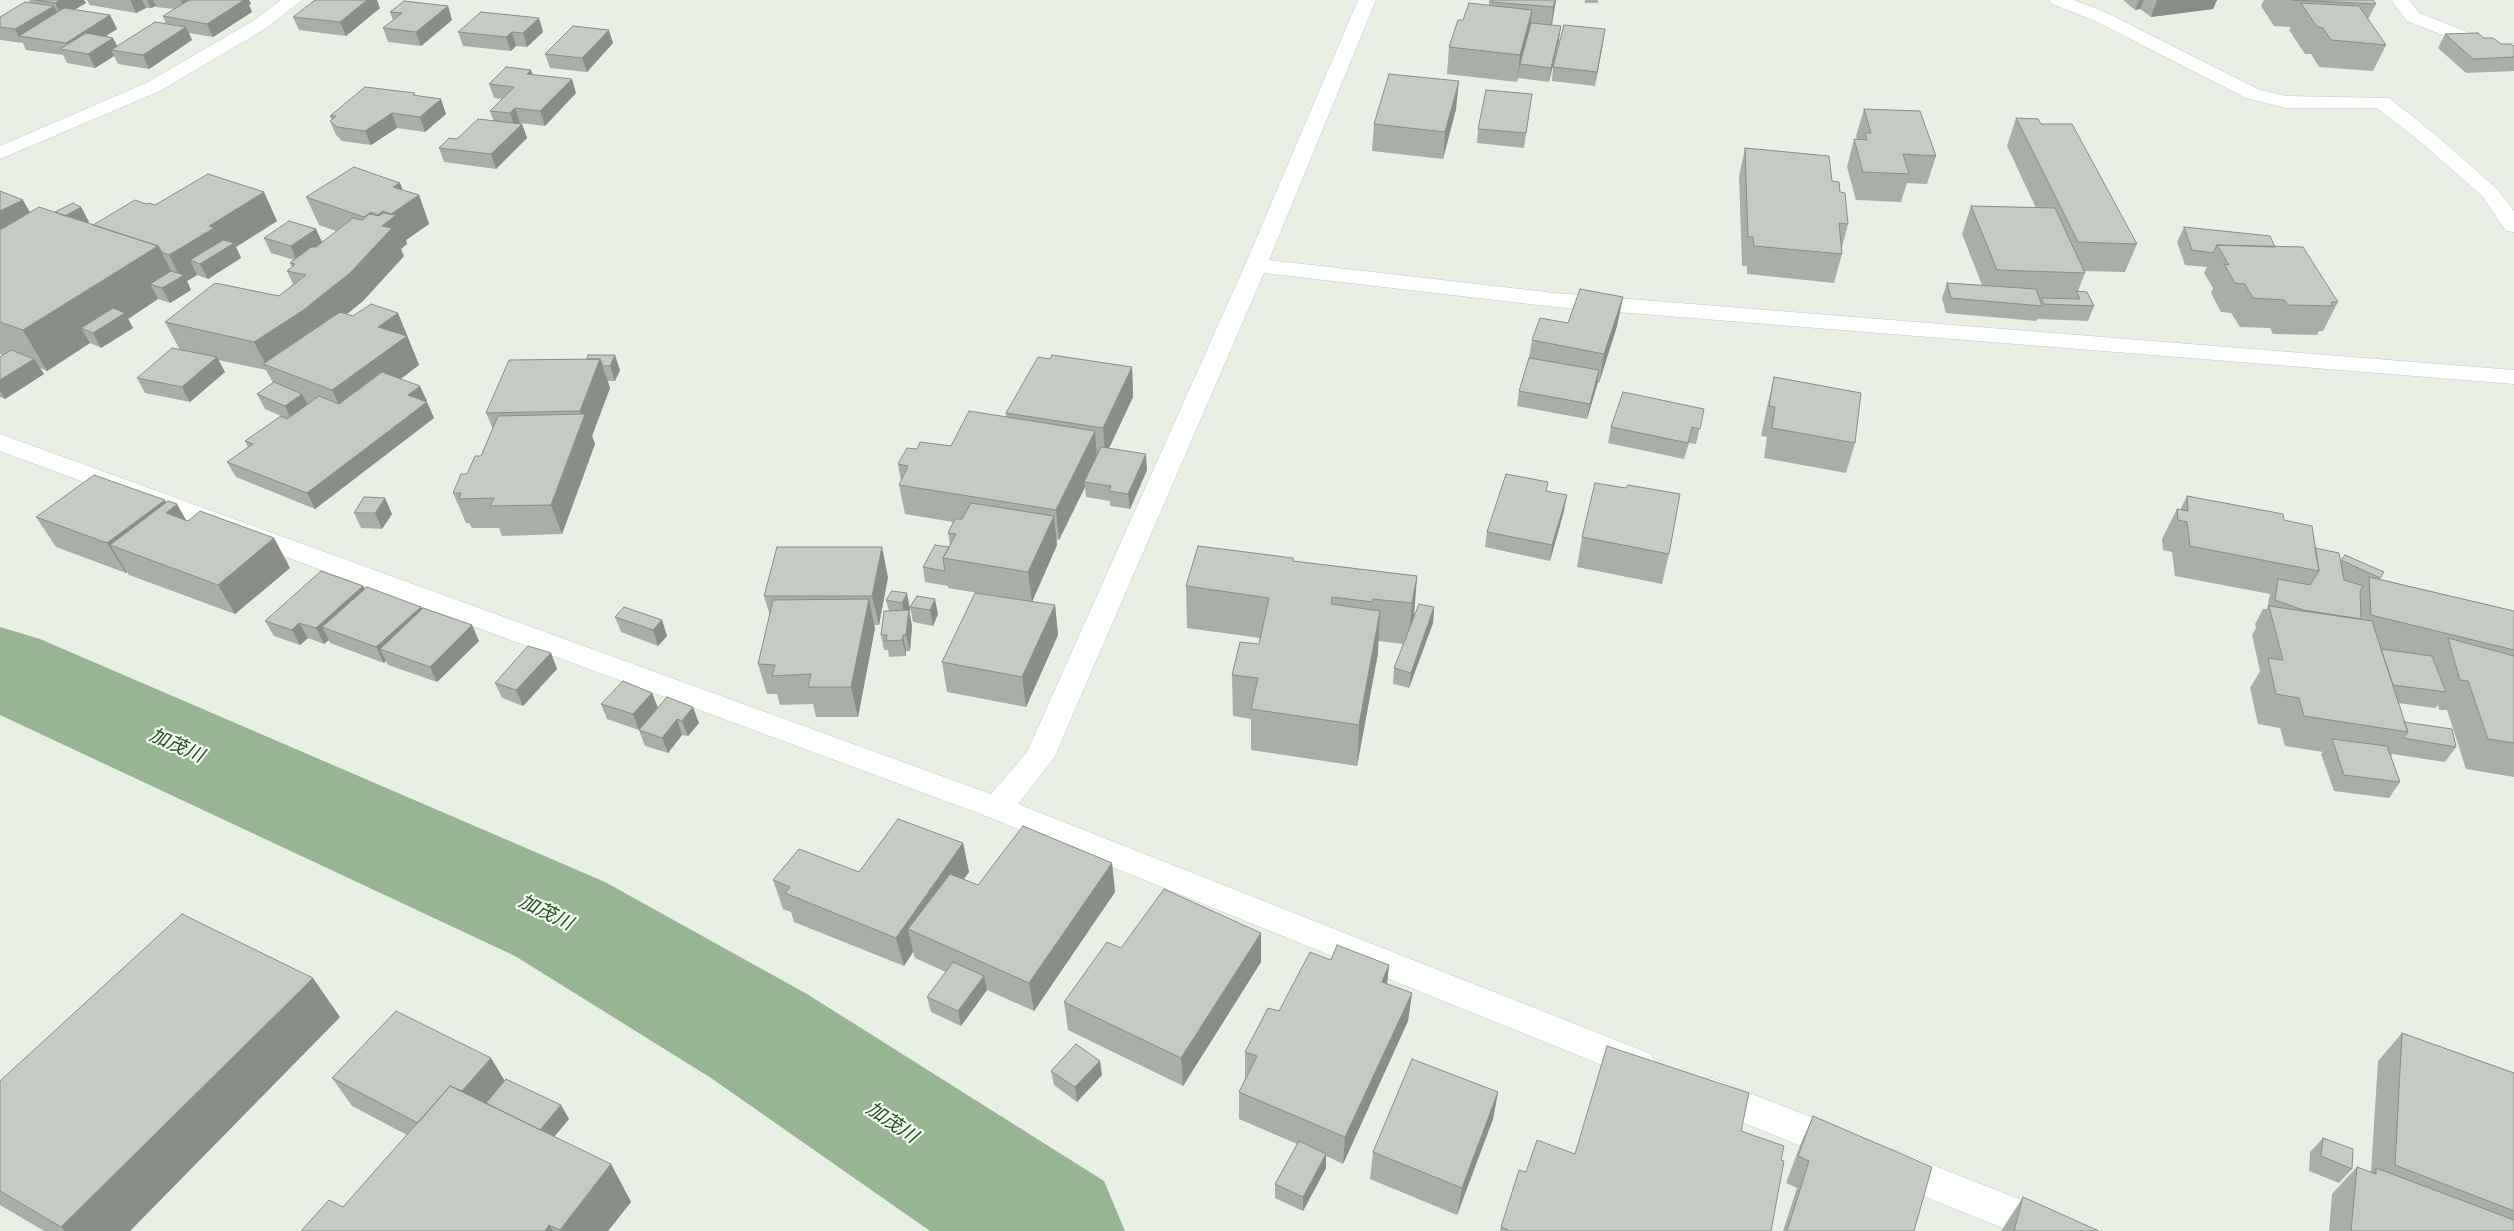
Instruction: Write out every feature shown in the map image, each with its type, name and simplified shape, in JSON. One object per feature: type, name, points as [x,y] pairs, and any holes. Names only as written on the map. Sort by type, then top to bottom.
[{"type":"street","points":[[0,153],[153,87],[260,26],[293,0]]},
{"type":"street","points":[[997,808],[1039,758],[1256,265],[1368,0]]},
{"type":"street","points":[[2058,0],[2101,17],[2253,94],[2286,102],[2382,102],[2430,140],[2489,192],[2514,226]]},
{"type":"street","points":[[2400,0],[2413,17],[2514,57]]},
{"type":"street","points":[[2489,192],[2514,192]]},
{"type":"street","points":[[1256,265],[1555,300],[1862,323],[2514,377]]},
{"type":"street","points":[[0,442],[997,808],[2054,1231]]},
{"type":"building","points":[[36,0],[60,0],[55,3]]},
{"type":"building","points":[[189,0],[244,0],[207,24],[163,16]]},
{"type":"building","points":[[315,0],[367,0],[340,22],[293,17]]},
{"type":"building","points":[[1492,0],[1555,0],[1553,7],[1492,2]]},
{"type":"building","points":[[2292,0],[2373,0],[2376,4]]},
{"type":"building","points":[[404,1],[448,6],[416,32],[383,28],[402,13],[390,12]]},
{"type":"building","points":[[25,2],[54,6],[15,29],[0,27],[0,17]]},
{"type":"building","points":[[1469,3],[1532,10],[1520,55],[1449,47],[1458,20],[1463,20]]},
{"type":"building","points":[[2301,3],[2359,6],[2386,45],[2331,40],[2323,28],[2317,27]]},
{"type":"building","points":[[64,8],[110,15],[66,43],[19,36]]},
{"type":"building","points":[[481,12],[539,18],[523,33],[512,32],[506,37],[458,32]]},
{"type":"building","points":[[155,22],[186,27],[143,55],[111,50]]},
{"type":"building","points":[[1531,23],[1561,26],[1551,68],[1520,64]]},
{"type":"building","points":[[1564,25],[1605,29],[1597,72],[1553,67]]},
{"type":"building","points":[[573,26],[609,30],[582,58],[545,54]]},
{"type":"building","points":[[86,33],[113,38],[88,54],[60,49]]},
{"type":"building","points":[[2478,33],[2484,38],[2493,38],[2501,44],[2511,44],[2514,46],[2514,57],[2473,59],[2445,34]]},
{"type":"building","points":[[506,67],[531,70],[527,74],[572,79],[540,111],[515,108],[510,113],[490,111],[514,87],[489,84]]},
{"type":"building","points":[[1389,74],[1459,81],[1445,132],[1374,124]]},
{"type":"building","points":[[365,87],[415,93],[413,95],[441,99],[420,117],[392,113],[365,131],[337,127],[330,121],[336,116],[330,116]]},
{"type":"building","points":[[1486,90],[1532,94],[1526,133],[1478,129]]},
{"type":"building","points":[[1864,109],[1920,111],[1936,156],[1903,154],[1909,174],[1863,172],[1854,139],[1867,140],[1865,133],[1871,133]]},
{"type":"building","points":[[2016,118],[2038,119],[2041,124],[2072,124],[2137,244],[2078,242]]},
{"type":"building","points":[[478,119],[522,124],[491,154],[439,148],[449,138],[457,139]]},
{"type":"building","points":[[1745,148],[1829,156],[1832,181],[1839,182],[1840,192],[1845,193],[1848,224],[1839,223],[1842,254],[1754,246],[1753,237],[1748,237]]},
{"type":"building","points":[[354,167],[400,183],[393,187],[419,195],[391,214],[383,211],[378,215],[371,212],[364,217],[306,197]]},
{"type":"building","points":[[208,174],[264,192],[209,226],[214,228],[169,255],[162,252],[158,246],[93,225],[135,200],[155,205]]},
{"type":"building","points":[[0,191],[23,200],[0,211]]},
{"type":"building","points":[[73,203],[81,207],[65,216],[55,212]]},
{"type":"building","points":[[1971,206],[2055,208],[2085,273],[1997,270]]},
{"type":"building","points":[[39,207],[158,246],[23,330],[0,322],[0,230]]},
{"type":"building","points":[[383,213],[396,215],[382,226],[392,228],[350,273],[302,311],[254,342],[165,322],[215,283],[279,296],[306,275],[287,271],[295,264],[290,263],[311,247],[316,247],[353,218],[362,220],[369,214],[379,216]]},
{"type":"building","points":[[289,221],[316,229],[291,246],[264,238]]},
{"type":"building","points":[[2184,227],[2270,236],[2275,247],[2217,245],[2213,253],[2192,250]]},
{"type":"building","points":[[223,240],[234,243],[200,264],[190,260]]},
{"type":"building","points":[[2217,245],[2303,247],[2338,302],[2331,302],[2333,306],[2288,305],[2284,300],[2253,298],[2245,284],[2235,283],[2224,264],[2229,265]]},
{"type":"building","points":[[171,271],[184,275],[162,288],[150,284]]},
{"type":"building","points":[[1947,283],[2036,289],[2042,306],[1951,298]]},
{"type":"building","points":[[1580,289],[1623,297],[1604,354],[1532,340],[1540,318],[1568,323]]},
{"type":"building","points":[[2076,291],[2087,292],[2094,306],[2044,304],[2041,298],[2080,299]]},
{"type":"building","points":[[371,304],[398,313],[378,327],[407,336],[332,390],[263,364],[340,312],[353,316]]},
{"type":"building","points":[[113,308],[125,313],[93,333],[81,328]]},
{"type":"building","points":[[172,348],[217,357],[182,387],[137,378]]},
{"type":"building","points":[[11,350],[34,359],[0,380],[0,357]]},
{"type":"building","points":[[588,355],[615,355],[610,366],[603,366],[600,359],[587,359]]},
{"type":"building","points":[[1052,355],[1132,367],[1103,428],[1006,413],[1038,357],[1050,359]]},
{"type":"building","points":[[1529,358],[1599,370],[1590,404],[1519,391]]},
{"type":"building","points":[[600,359],[580,411],[486,413],[509,360]]},
{"type":"building","points":[[382,372],[420,386],[408,395],[427,402],[307,493],[227,462],[253,444],[245,441],[281,416],[287,419],[319,396],[339,404]]},
{"type":"building","points":[[1774,377],[1861,393],[1855,443],[1772,428],[1775,407],[1769,406]]},
{"type":"building","points":[[274,382],[302,394],[285,406],[257,394]]},
{"type":"building","points":[[1623,392],[1704,409],[1700,429],[1692,427],[1688,443],[1611,427]]},
{"type":"building","points":[[969,411],[1095,431],[1056,510],[899,485],[908,466],[898,464],[907,448],[917,449],[920,442],[951,446]]},
{"type":"building","points":[[585,414],[551,505],[490,506],[494,498],[459,499],[461,493],[453,493],[461,474],[467,474],[475,456],[481,456],[498,416]]},
{"type":"building","points":[[1101,447],[1146,454],[1128,494],[1109,491],[1111,486],[1084,482]]},
{"type":"building","points":[[1506,474],[1548,482],[1546,491],[1567,495],[1552,545],[1487,532]]},
{"type":"building","points":[[94,475],[165,500],[107,543],[36,517]]},
{"type":"building","points":[[1595,483],[1626,488],[1628,485],[1680,494],[1669,554],[1582,537]]},
{"type":"building","points":[[2187,496],[2283,514],[2284,520],[2312,526],[2319,571],[2190,546],[2187,522],[2178,520],[2177,509],[2188,511]]},
{"type":"building","points":[[364,497],[385,498],[375,513],[354,513]]},
{"type":"building","points":[[168,501],[177,504],[166,513],[188,521],[200,511],[274,538],[218,585],[110,545]]},
{"type":"building","points":[[971,503],[1054,516],[1028,572],[943,558],[956,534],[948,533],[955,519],[962,519]]},
{"type":"building","points":[[935,545],[949,547],[943,558],[945,571],[923,567]]},
{"type":"building","points":[[1198,546],[1293,558],[1293,561],[1417,576],[1412,603],[1373,599],[1373,602],[1332,597],[1331,604],[1380,611],[1359,725],[1251,709],[1258,678],[1232,675],[1240,642],[1259,644],[1269,598],[1186,586]]},
{"type":"building","points":[[777,547],[882,547],[872,596],[764,596]]},
{"type":"building","points":[[2315,548],[2339,553],[2344,580],[2363,586],[2360,591],[2361,619],[2303,610],[2275,600],[2278,579],[2310,585],[2319,571]]},
{"type":"building","points":[[2345,555],[2384,572],[2380,578],[2341,560]]},
{"type":"building","points":[[321,571],[363,586],[316,628],[299,623],[292,630],[265,621]]},
{"type":"building","points":[[2369,577],[2514,611],[2514,650],[2371,615]]},
{"type":"building","points":[[367,587],[421,607],[376,647],[322,627]]},
{"type":"building","points":[[892,591],[907,593],[902,603],[886,600]]},
{"type":"building","points":[[975,593],[1055,605],[1022,677],[942,662]]},
{"type":"building","points":[[917,596],[935,599],[930,610],[910,607]]},
{"type":"building","points":[[869,599],[851,687],[808,687],[811,674],[772,676],[775,665],[758,664],[773,600]]},
{"type":"building","points":[[1419,604],[1434,607],[1411,673],[1394,668]]},
{"type":"building","points":[[2269,606],[2372,621],[2408,732],[2304,716],[2299,698],[2276,694],[2268,658],[2283,660]]},
{"type":"building","points":[[624,607],[662,620],[653,630],[615,617]]},
{"type":"building","points":[[423,608],[472,625],[430,667],[380,649]]},
{"type":"building","points":[[909,610],[906,635],[903,635],[902,640],[886,641],[887,635],[881,635],[884,611]]},
{"type":"building","points":[[2448,638],[2514,656],[2514,743],[2488,739],[2468,681],[2460,680]]},
{"type":"building","points":[[528,646],[551,653],[516,690],[495,683]]},
{"type":"building","points":[[2381,649],[2432,656],[2446,692],[2393,685]]},
{"type":"building","points":[[623,681],[652,693],[633,714],[601,704]]},
{"type":"building","points":[[667,697],[693,707],[682,721],[677,719],[662,738],[639,730]]},
{"type":"building","points":[[2404,722],[2452,729],[2456,747],[2403,738],[2408,732]]},
{"type":"building","points":[[2332,739],[2387,746],[2400,782],[2344,775]]},
{"type":"building","points":[[898,819],[963,843],[896,938],[785,893],[790,887],[773,880],[799,849],[859,872]]},
{"type":"building","points":[[1023,826],[1112,863],[1029,983],[908,929],[950,874],[978,885]]},
{"type":"building","points":[[1164,889],[1261,933],[1181,1058],[1064,1002],[1107,942],[1121,948]]},
{"type":"building","points":[[182,914],[313,978],[61,1227],[0,1191],[0,1081]]},
{"type":"building","points":[[1337,945],[1389,965],[1382,982],[1412,993],[1345,1137],[1239,1092],[1257,1056],[1245,1052],[1268,1008],[1279,1011],[1310,952],[1331,960]]},
{"type":"building","points":[[953,962],[984,976],[958,1011],[927,997]]},
{"type":"building","points":[[396,1011],[491,1058],[462,1091],[450,1086],[418,1123],[332,1078]]},
{"type":"building","points":[[2402,1033],[2514,1073],[2514,1211],[2395,1165]]},
{"type":"building","points":[[1076,1044],[1100,1061],[1075,1087],[1051,1071]]},
{"type":"building","points":[[1607,1046],[1749,1093],[1741,1131],[1784,1146],[1781,1160],[1784,1161],[1771,1231],[1507,1231],[1501,1227],[1519,1170],[1526,1172],[1537,1140],[1575,1154]]},
{"type":"building","points":[[1412,1059],[1498,1092],[1462,1188],[1373,1152]]},
{"type":"building","points":[[506,1079],[561,1105],[540,1130],[486,1103]]},
{"type":"building","points":[[450,1086],[611,1164],[560,1230],[549,1225],[545,1231],[301,1231],[329,1200],[343,1207]]},
{"type":"building","points":[[1813,1116],[1932,1167],[1914,1231],[1787,1231],[1809,1161],[1798,1156]]},
{"type":"building","points":[[2323,1138],[2353,1149],[2352,1169],[2321,1156]]},
{"type":"building","points":[[1299,1141],[1326,1154],[1303,1197],[1275,1184]]},
{"type":"building","points":[[2357,1167],[2376,1174],[2376,1168],[2514,1220],[2514,1231],[2351,1231]]},
{"type":"building","points":[[2023,1197],[2099,1231],[2014,1231]]},
{"type":"waterway","name":"加茂川","points":[[0,668],[560,919],[759,1036],[1052,1231]]}]
